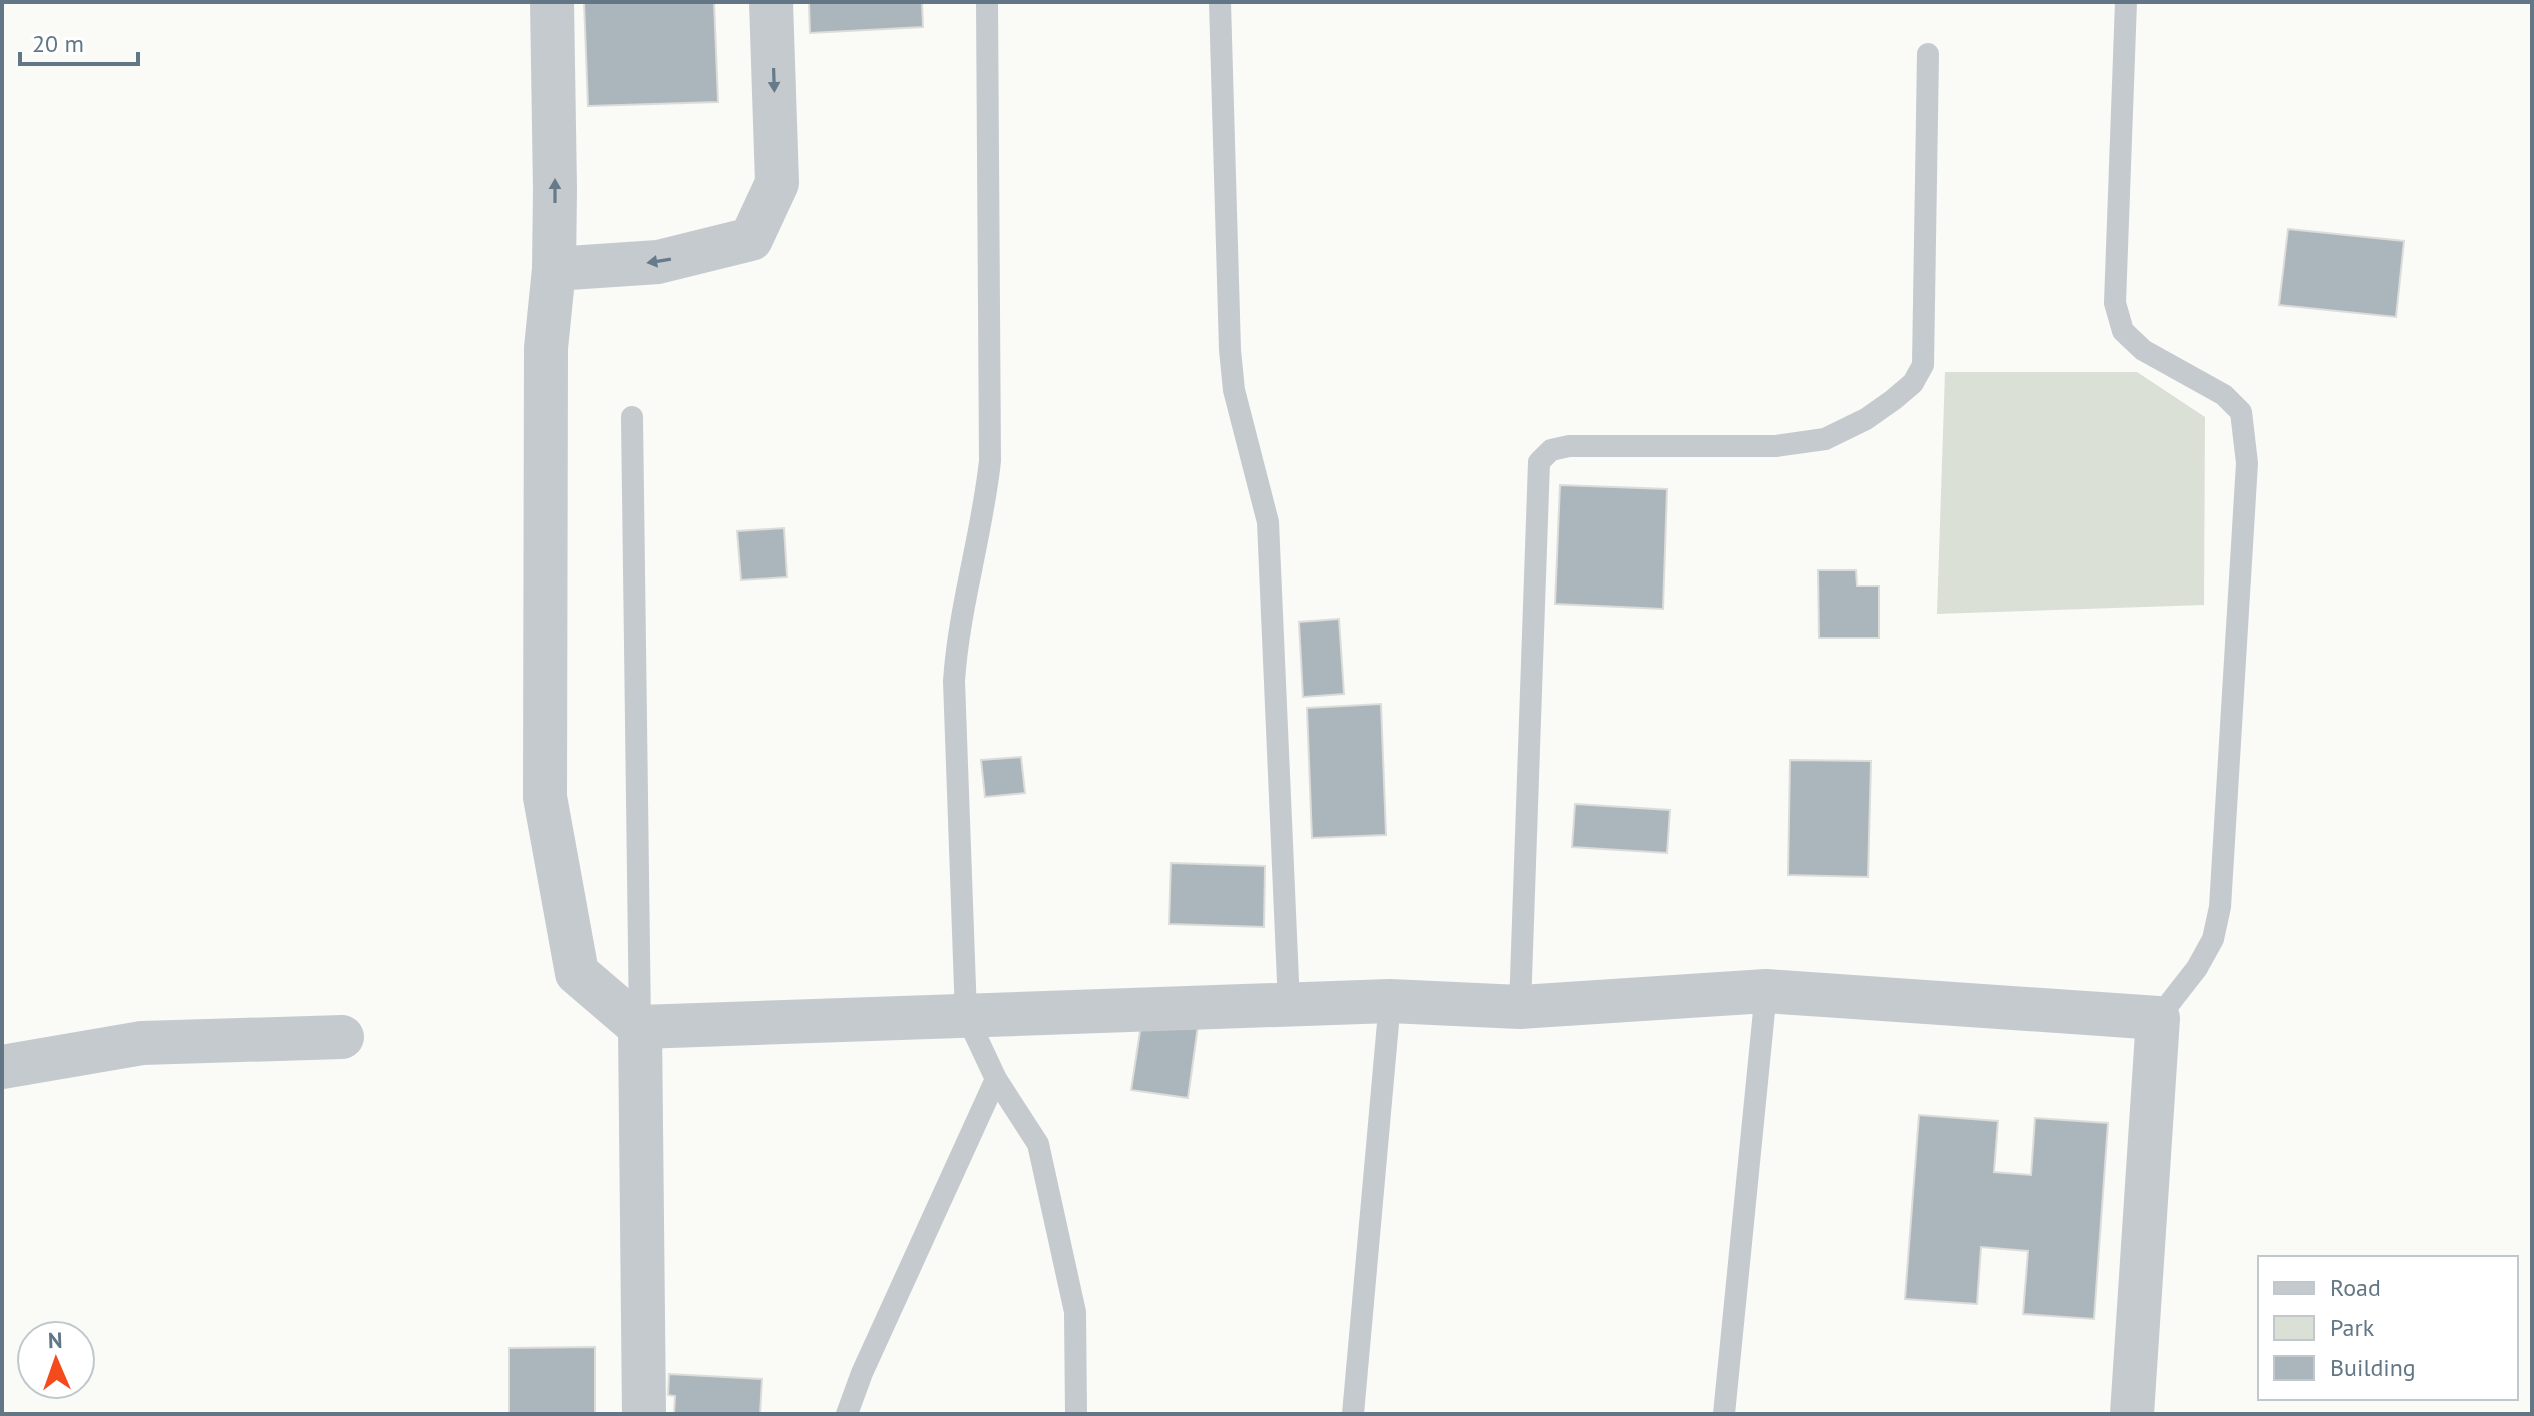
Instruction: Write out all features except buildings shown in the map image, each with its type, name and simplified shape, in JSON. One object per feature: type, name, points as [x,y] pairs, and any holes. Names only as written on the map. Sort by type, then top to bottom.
[{"type":"street","points":[[552,2],[554,269],[546,348],[545,797],[577,973],[640,1027],[1390,1001],[1520,1007],[1766,991],[2158,1018],[2132,1414]]},
{"type":"street","points":[[554,269],[658,262],[751,239],[777,183],[771,2]]},
{"type":"street","points":[[640,1027],[644,1414]]},
{"type":"street","points":[[2,1067],[142,1043],[342,1037]]},
{"type":"lane","points":[[987,2],[990,461],[986,500],[956,644],[954,681],[966,1015],[996,1079],[1038,1144],[1075,1312],[1076,1414]]},
{"type":"lane","points":[[1220,2],[1230,350],[1234,390],[1268,522],[1289,1004]]},
{"type":"lane","points":[[2126,2],[2115,303],[2123,331],[2143,350],[2224,395],[2241,412],[2246,438],[2220,907],[2213,939],[2197,968],[2158,1018]]},
{"type":"lane","points":[[1520,1007],[1539,462],[1551,450],[1569,446],[1776,446],[1825,439],[1866,419],[1913,383],[1923,365],[1928,54]]},
{"type":"lane","points":[[632,417],[640,1027]]},
{"type":"lane","points":[[1724,1414],[1766,991]]},
{"type":"lane","points":[[1353,1414],[1390,1001]]},
{"type":"lane","points":[[847,1414],[862,1373],[996,1079]]},
{"type":"green space","points":[[1945,372],[2137,372],[2205,417],[2204,605],[1937,614]]}]
